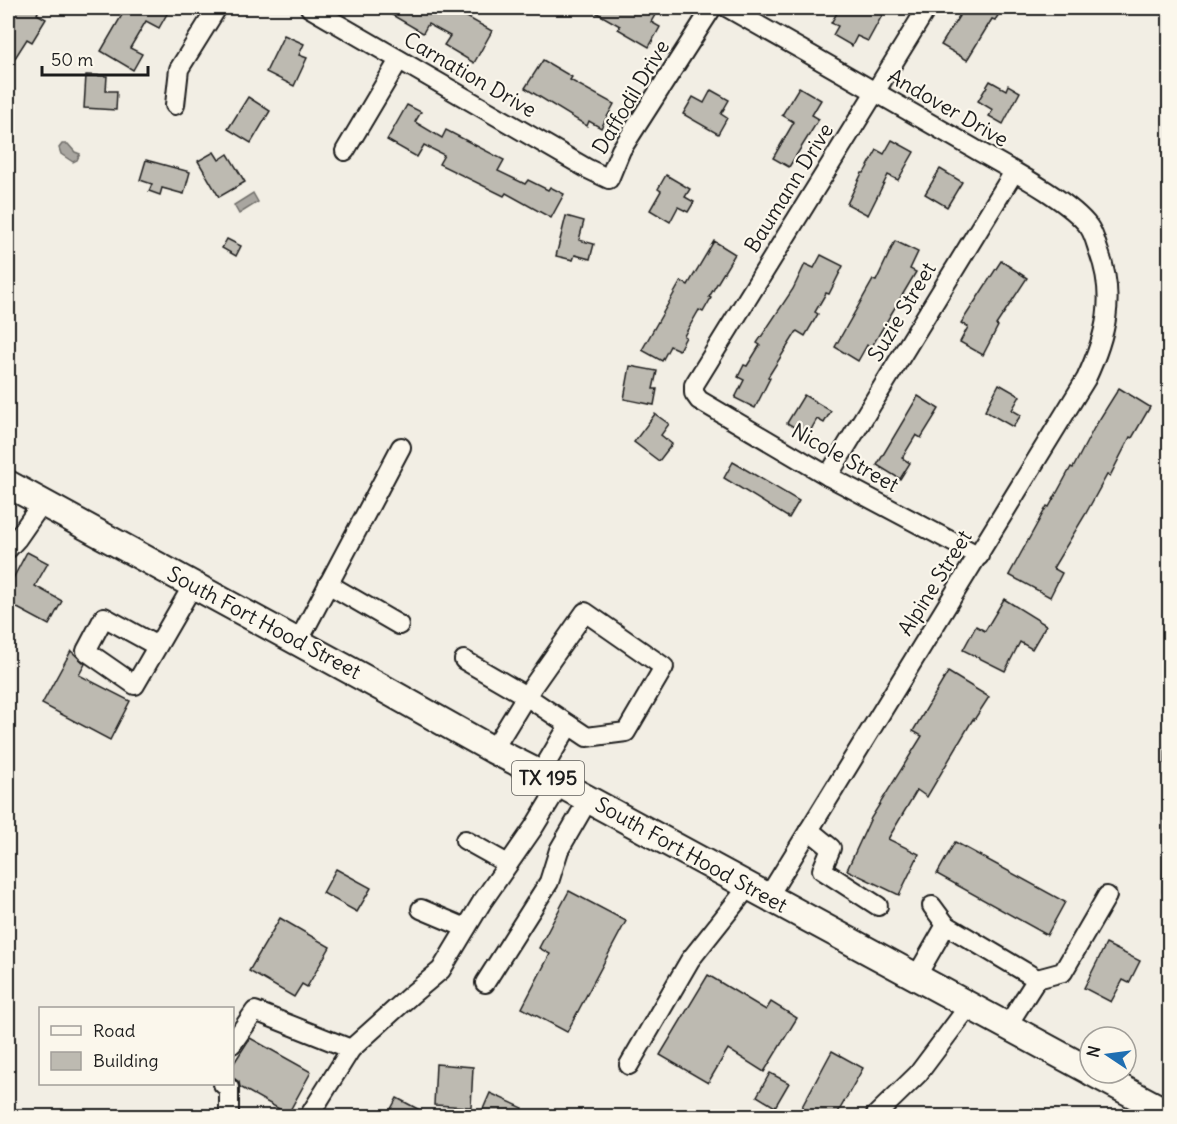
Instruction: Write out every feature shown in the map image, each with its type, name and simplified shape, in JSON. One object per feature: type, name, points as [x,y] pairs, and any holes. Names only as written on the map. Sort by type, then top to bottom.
[{"type":"highway","name":"South Fort Hood Street","points":[[10,492],[42,503],[493,750],[1078,1064]]},
{"type":"highway","name":"South Fort Hood Street","points":[[1116,1085],[1170,1114]]},
{"type":"street","points":[[175,105],[179,69],[218,8]]},
{"type":"street","name":"Carnation Drive","points":[[310,8],[578,164],[609,179]]},
{"type":"street","name":"Daffodil Drive","points":[[609,179],[621,150],[712,8]]},
{"type":"street","name":"Andover Drive","points":[[728,8],[1014,172],[1064,204],[1089,228],[1107,281]]},
{"type":"street","name":"Baumann Drive","points":[[694,393],[694,385],[927,8]]},
{"type":"street","points":[[345,151],[399,60]]},
{"type":"street","name":"Suzie Street","points":[[828,476],[1014,172]]},
{"type":"street","name":"Alpine Street","points":[[629,1065],[690,960],[758,892],[809,830],[979,556],[1086,379],[1099,350],[1108,312],[1107,281]]},
{"type":"street","name":"Nicole Street","points":[[694,393],[699,400],[828,476],[979,556]]},
{"type":"street","points":[[298,642],[401,447]]},
{"type":"street","points":[[8,549],[42,503]]},
{"type":"street","points":[[328,584],[399,625]]},
{"type":"street","points":[[157,646],[193,585]]},
{"type":"street","points":[[464,660],[526,696],[587,737],[626,732],[664,667],[585,612],[526,696],[493,750]]},
{"type":"street","points":[[309,1116],[351,1049],[441,970],[482,902],[534,827],[569,725]]},
{"type":"street","points":[[485,983],[549,882],[559,850],[588,800]]},
{"type":"street","points":[[809,830],[831,848],[822,870],[878,906]]},
{"type":"street","points":[[465,840],[508,864]]},
{"type":"street","points":[[1007,1026],[1037,979],[1063,972],[1107,896]]},
{"type":"street","points":[[932,906],[946,925],[1037,979]]},
{"type":"street","points":[[421,909],[466,928]]},
{"type":"street","points":[[916,977],[946,925]]},
{"type":"street","points":[[875,1116],[918,1074],[969,1006]]},
{"type":"street","points":[[234,1041],[255,1011],[351,1049]]},
{"type":"street","points":[[225,1085],[229,1088],[230,1116]]},
{"type":"shaded area","points":[[62,144],[68,144],[80,154],[77,160],[73,162],[61,154],[59,148]]},
{"type":"shaded area","points":[[253,193],[258,202],[239,214],[234,205]]},
{"type":"building","points":[[11,8],[40,8],[37,14],[46,19],[32,42],[27,39],[8,69],[8,14]]},
{"type":"building","points":[[126,8],[160,8],[168,12],[159,28],[146,21],[130,48],[142,54],[133,70],[101,51]]},
{"type":"building","points":[[380,8],[451,8],[492,31],[474,63],[444,45],[450,36],[428,24],[423,33]]},
{"type":"building","points":[[588,8],[659,8],[651,22],[660,27],[649,47],[618,29],[620,26]]},
{"type":"building","points":[[840,8],[886,8],[868,41],[857,36],[852,46],[833,35],[838,26],[831,23]]},
{"type":"building","points":[[964,8],[1003,8],[995,20],[992,19],[967,60],[941,45]]},
{"type":"building","points":[[284,35],[304,44],[299,55],[307,58],[294,86],[266,72]]},
{"type":"building","points":[[543,60],[572,77],[570,80],[614,104],[601,128],[589,121],[587,126],[525,88]]},
{"type":"building","points":[[86,75],[107,76],[106,91],[117,91],[116,110],[84,108]]},
{"type":"building","points":[[990,81],[1006,90],[1008,85],[1020,92],[1003,124],[989,116],[993,110],[978,101]]},
{"type":"building","points":[[799,87],[821,100],[812,115],[819,119],[789,167],[773,158],[794,122],[782,115]]},
{"type":"building","points":[[711,90],[729,100],[721,114],[727,118],[718,134],[683,114],[693,97],[704,103]]},
{"type":"building","points":[[248,97],[270,111],[251,143],[228,129]]},
{"type":"building","points":[[407,105],[421,112],[415,122],[442,138],[446,130],[504,160],[498,171],[525,184],[528,180],[548,190],[550,187],[564,194],[551,218],[506,193],[504,196],[439,164],[444,155],[424,145],[417,157],[387,140]]},
{"type":"building","points":[[892,140],[914,152],[898,180],[888,175],[868,215],[847,204],[862,173],[877,150],[884,154]]},
{"type":"building","points":[[214,152],[219,160],[228,154],[245,182],[219,197],[198,161]]},
{"type":"building","points":[[146,160],[190,172],[184,194],[162,188],[160,195],[149,191],[152,184],[140,180]]},
{"type":"building","points":[[940,169],[962,182],[947,207],[925,194]]},
{"type":"building","points":[[666,175],[690,189],[685,197],[694,202],[688,212],[678,207],[670,222],[650,210],[661,191],[658,189]]},
{"type":"building","points":[[566,216],[584,221],[579,240],[594,244],[590,259],[575,255],[573,260],[556,256]]},
{"type":"building","points":[[227,239],[241,246],[236,256],[222,248]]},
{"type":"building","points":[[714,241],[735,254],[709,297],[711,298],[703,312],[699,310],[679,350],[670,346],[662,361],[642,350],[681,281],[688,285]]},
{"type":"building","points":[[895,241],[918,252],[910,269],[916,272],[871,348],[867,345],[858,361],[835,347],[873,280],[876,281]]},
{"type":"building","points":[[821,255],[843,266],[829,294],[826,293],[815,312],[818,314],[805,336],[797,331],[768,377],[770,378],[755,408],[735,398],[744,380],[738,377],[744,365],[747,366],[760,345],[757,343],[793,289],[805,264],[814,268]]},
{"type":"building","points":[[1001,261],[1027,278],[996,325],[998,326],[983,355],[960,342],[968,327],[961,323]]},
{"type":"building","points":[[630,366],[657,371],[653,389],[657,389],[654,405],[624,399]]},
{"type":"building","points":[[999,384],[1020,396],[1012,410],[1021,415],[1013,427],[985,411]]},
{"type":"building","points":[[1119,388],[1150,407],[1053,568],[1062,573],[1050,597],[1009,575],[1047,506],[1049,507],[1071,467],[1073,468]]},
{"type":"building","points":[[804,395],[831,411],[824,423],[817,419],[808,435],[787,423]]},
{"type":"building","points":[[918,396],[939,409],[921,438],[916,435],[902,458],[910,463],[900,479],[877,465]]},
{"type":"building","points":[[655,414],[669,424],[661,435],[672,444],[659,461],[634,442]]},
{"type":"building","points":[[733,462],[799,501],[789,518],[724,478]]},
{"type":"building","points":[[27,552],[48,563],[35,586],[62,601],[49,625],[8,603],[8,588]]},
{"type":"building","points":[[1004,599],[1046,625],[1032,649],[1020,642],[1005,671],[963,650],[976,626],[985,631]]},
{"type":"building","points":[[71,651],[85,664],[79,675],[130,701],[110,740],[42,704]]},
{"type":"building","points":[[948,672],[989,697],[973,719],[927,797],[917,790],[888,839],[919,854],[899,895],[847,870],[871,818],[922,736],[913,731]]},
{"type":"building","points":[[955,842],[1065,902],[1047,935],[937,874]]},
{"type":"building","points":[[336,869],[371,888],[357,912],[323,893]]},
{"type":"building","points":[[569,891],[626,921],[567,1032],[522,1008],[550,954],[539,948]]},
{"type":"building","points":[[280,918],[330,947],[307,987],[302,984],[294,997],[249,971]]},
{"type":"building","points":[[1106,944],[1140,961],[1129,983],[1123,980],[1111,1002],[1084,988]]},
{"type":"building","points":[[708,975],[766,1010],[771,1002],[797,1018],[764,1072],[728,1049],[708,1083],[660,1055]]},
{"type":"building","points":[[250,1038],[311,1072],[288,1114],[240,1087],[239,1082],[234,1078],[234,1063]]},
{"type":"building","points":[[832,1051],[863,1068],[836,1116],[797,1116]]},
{"type":"building","points":[[436,1064],[473,1067],[471,1107],[434,1105]]},
{"type":"building","points":[[770,1073],[789,1083],[775,1107],[757,1096]]},
{"type":"building","points":[[490,1093],[523,1108],[519,1116],[480,1116]]},
{"type":"building","points":[[397,1098],[431,1116],[387,1116]]},
{"type":"waterway","points":[[1170,716],[1167,727],[1164,892],[1170,916]]}]
